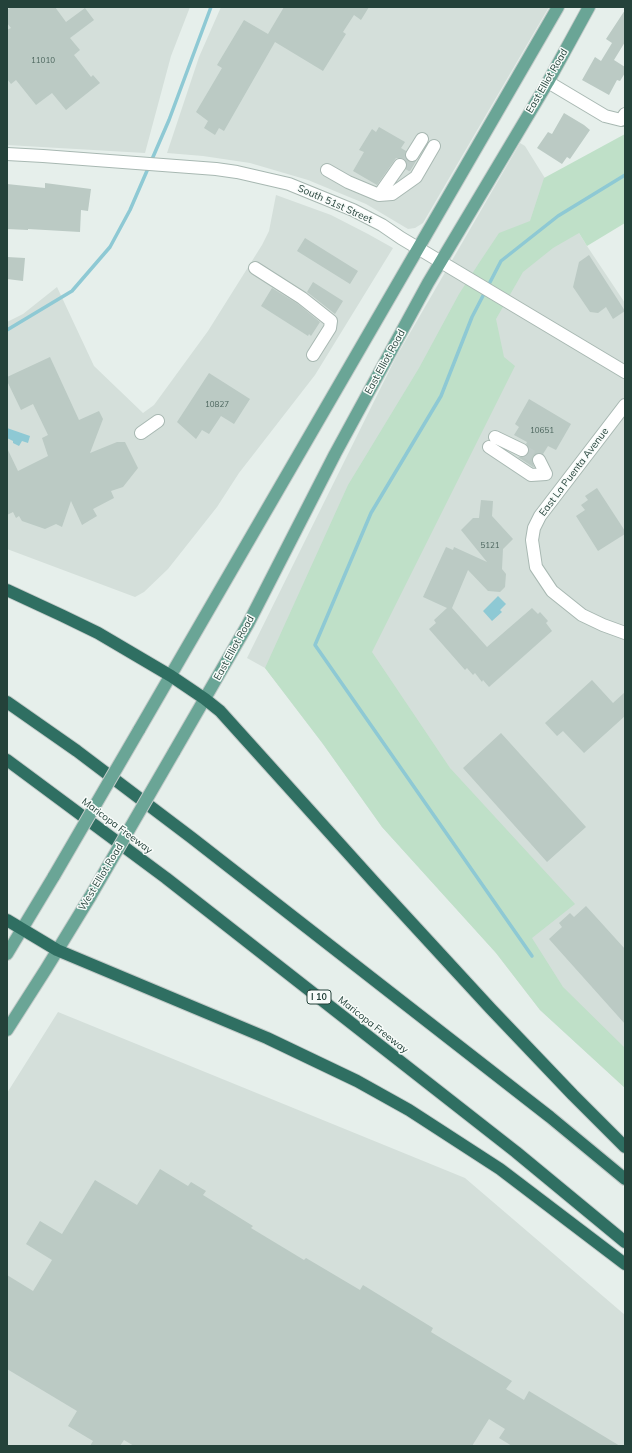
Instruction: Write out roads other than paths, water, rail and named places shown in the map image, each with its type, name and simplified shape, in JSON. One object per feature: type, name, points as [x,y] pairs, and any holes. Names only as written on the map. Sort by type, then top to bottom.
[{"type":"highway","points":[[7,590],[98,633],[171,676],[205,699],[228,719],[375,883],[491,1009],[572,1095],[625,1147]]},
{"type":"highway","points":[[7,702],[192,838],[550,1117],[625,1179]]},
{"type":"highway","name":"Maricopa Freeway","points":[[7,760],[166,878],[516,1152],[625,1242]]},
{"type":"highway","points":[[7,920],[21,930],[57,950],[267,1038],[364,1084],[410,1110],[500,1169],[625,1264]]},
{"type":"main road","points":[[7,954],[155,704],[558,7]]},
{"type":"main road","name":"East Elliot Road","points":[[192,722],[248,624],[335,454],[441,262],[548,82],[589,7]]},
{"type":"main road","name":"West Elliot Road","points":[[7,1030],[90,897],[192,722]]},
{"type":"street","points":[[548,82],[605,116],[623,117]]},
{"type":"street","points":[[326,170],[348,182],[392,194],[416,177],[425,141],[410,154]]},
{"type":"street","name":"South 51st Street","points":[[7,154],[237,172],[290,184],[353,210],[382,225],[467,278],[625,372]]},
{"type":"street","points":[[383,191],[402,167]]},
{"type":"street","points":[[254,268],[302,298],[331,321],[330,328],[313,355]]},
{"type":"street","name":"East La Puenta Avenue","points":[[625,405],[540,516],[534,528],[532,540],[536,567],[552,591],[582,615],[625,633]]},
{"type":"street","points":[[141,433],[158,421]]},
{"type":"street","points":[[522,450],[492,442],[531,475],[546,474],[540,460]]},
{"type":"water","points":[[7,428],[30,436],[28,443],[22,441],[19,446],[13,443],[13,441],[7,438]]},
{"type":"water","points":[[498,596],[506,604],[500,610],[502,612],[492,621],[483,611]]},
{"type":"waterway","points":[[7,330],[72,291],[110,247],[130,210],[169,120],[211,7]]},
{"type":"waterway","points":[[532,956],[315,645],[371,513],[441,396],[472,317],[501,261],[558,216],[625,175]]},
{"type":"tunnel","points":[[404,168],[412,155]]},
{"type":"tunnel","points":[[522,450],[539,460]]}]
